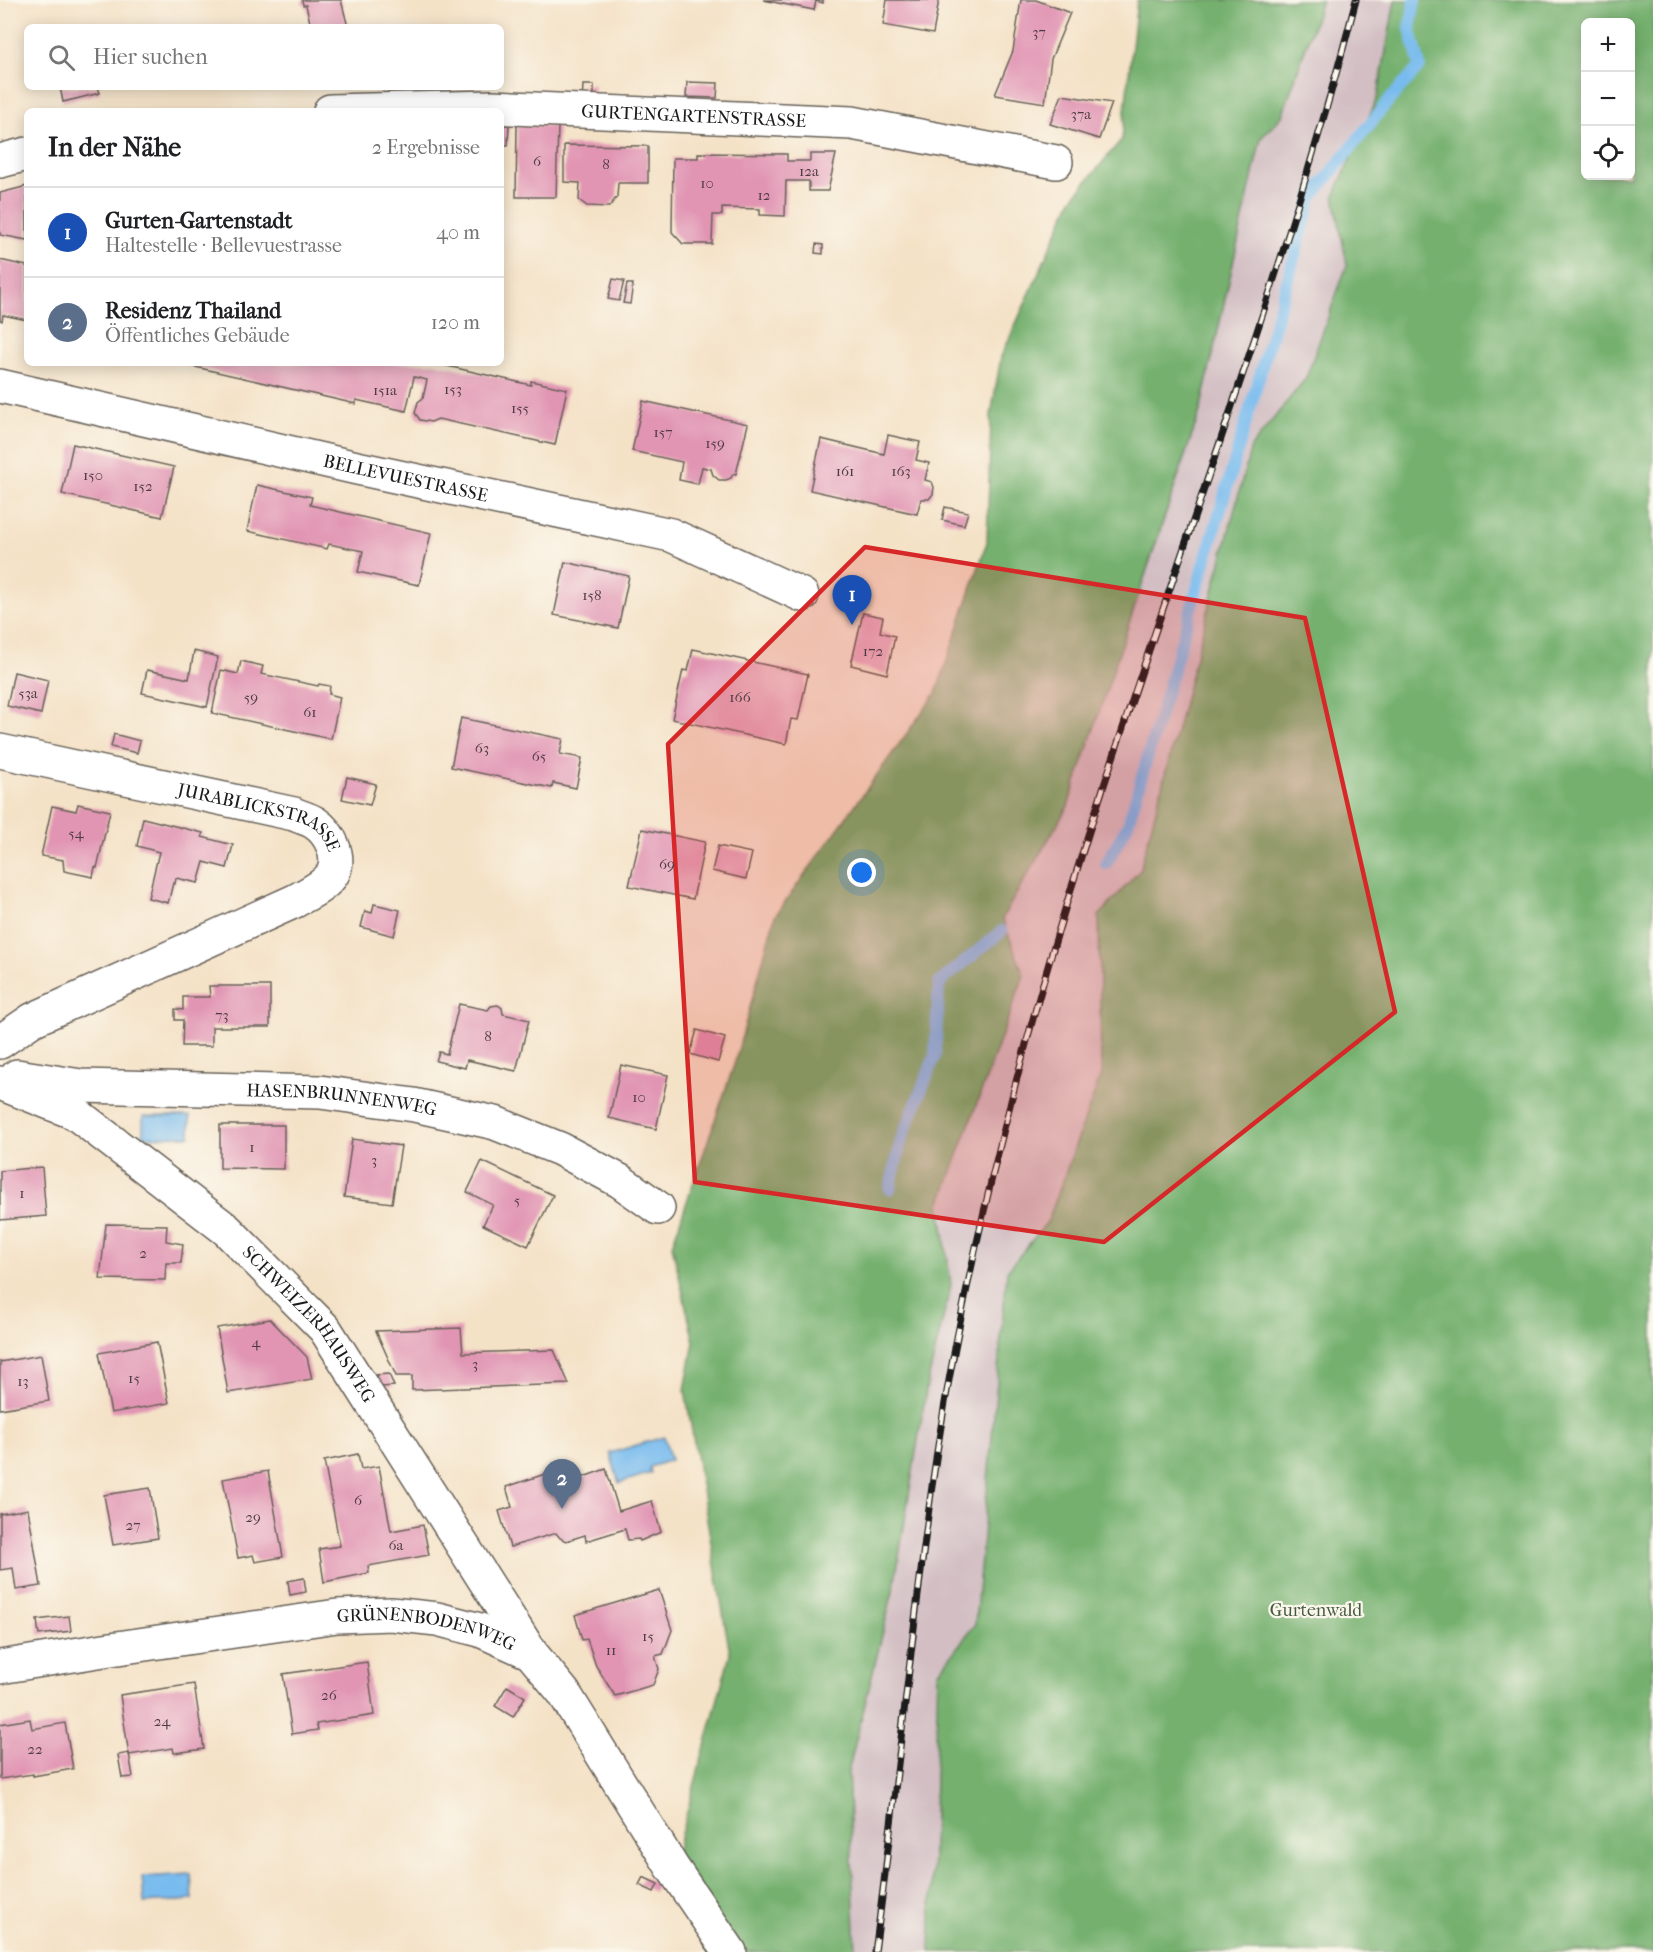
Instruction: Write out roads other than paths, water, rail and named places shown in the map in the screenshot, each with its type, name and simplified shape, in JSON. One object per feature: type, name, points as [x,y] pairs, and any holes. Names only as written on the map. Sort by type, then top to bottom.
[{"type":"street","name":"GURTENGARTENSTRASSE","points":[[452,108],[492,107],[852,123],[1056,162]]},
{"type":"street","points":[[0,161],[24,155]]},
{"type":"street","name":"BELLEVUESTRASSE","points":[[0,386],[357,468],[671,535],[802,595]]},
{"type":"street","name":"JURABLICKSTRASSE","points":[[0,751],[294,814],[316,824],[331,840],[336,857],[333,874],[319,888],[32,1020],[0,1042]]},
{"type":"street","name":"HASENBRUNNENWEG","points":[[0,1074],[81,1086],[321,1092],[414,1104],[495,1123],[560,1149],[621,1181],[658,1208]]},
{"type":"street","name":"SCHWEIZERHAUSWEG","points":[[0,1083],[75,1113],[227,1230],[325,1329],[531,1653]]},
{"type":"street","name":"GRÜNENBODENWEG","points":[[0,1667],[337,1616],[391,1614],[437,1620],[480,1630],[531,1653],[564,1693],[672,1867],[730,1952]]},
{"type":"water","points":[[143,1116],[190,1116],[190,1136],[143,1137]]},
{"type":"water","points":[[664,1437],[671,1460],[650,1467],[651,1473],[619,1483],[610,1453]]},
{"type":"water","points":[[191,1874],[193,1900],[144,1903],[142,1877]]},
{"type":"waterway","points":[[1106,864],[1128,824],[1312,197],[1385,105],[1420,66],[1410,28],[1415,0]]},
{"type":"waterway","points":[[890,1189],[901,1141],[935,1056],[939,983],[1002,931]]},
{"type":"railway","points":[[875,1952],[939,1437],[962,1310],[1001,1141],[1039,997],[1082,854],[1272,287],[1316,144],[1356,0]]},
{"type":"place","name":"Gurten-Gartenstadt","points":[[852,625]]},
{"type":"place","name":"Residenz Thailand","points":[[562,1509]]},
{"type":"park label","name":"Gurtenwald","points":[[1316,1610]]}]
